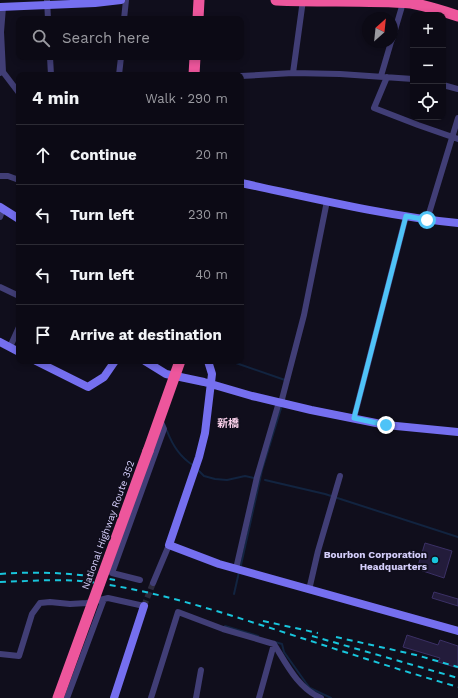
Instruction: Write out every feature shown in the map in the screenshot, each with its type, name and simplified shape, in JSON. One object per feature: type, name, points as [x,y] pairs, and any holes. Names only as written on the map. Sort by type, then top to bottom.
[{"type":"highway","points":[[198,16],[199,0]]},
{"type":"highway","points":[[276,0],[383,1],[431,8],[458,16]]},
{"type":"highway","points":[[194,72],[196,60]]},
{"type":"highway","name":"National Highway Route 352","points":[[58,698],[160,420],[179,364]]},
{"type":"street","points":[[16,85],[2,72],[2,7],[47,3],[121,0]]},
{"type":"street","points":[[124,16],[126,0]]},
{"type":"street","points":[[293,73],[302,1]]},
{"type":"street","points":[[47,3],[48,16]]},
{"type":"street","points":[[398,20],[403,3]]},
{"type":"street","points":[[390,48],[384,77],[374,108],[455,138]]},
{"type":"street","points":[[50,60],[50,72]]},
{"type":"street","points":[[118,72],[120,60]]},
{"type":"street","points":[[244,76],[293,73],[340,74],[410,79]]},
{"type":"street","points":[[446,86],[458,89]]},
{"type":"street","points":[[427,220],[455,138],[458,118]]},
{"type":"street","points":[[0,176],[8,176],[16,179]]},
{"type":"street","points":[[244,184],[327,202],[427,220],[458,223]]},
{"type":"street","points":[[236,569],[257,477],[304,315],[327,202]]},
{"type":"street","points":[[0,217],[1,207],[16,216]]},
{"type":"street","points":[[354,418],[406,216]]},
{"type":"street","points":[[0,287],[16,295]]},
{"type":"street","points":[[10,347],[16,334]]},
{"type":"street","points":[[0,342],[16,350]]},
{"type":"street","points":[[42,364],[88,387],[104,376],[113,364]]},
{"type":"street","points":[[149,364],[166,374],[204,382],[311,410],[386,425],[458,432]]},
{"type":"street","points":[[153,583],[169,545],[199,456],[205,433],[212,385],[209,364]]},
{"type":"street","points":[[140,580],[112,573],[164,428],[160,420]]},
{"type":"street","points":[[309,590],[318,552],[340,476]]},
{"type":"street","points":[[169,545],[218,564],[458,631]]},
{"type":"street","points":[[0,654],[19,656],[32,614],[40,602],[70,604],[87,603],[108,598],[144,606],[114,698]]},
{"type":"street","points":[[68,698],[104,599]]},
{"type":"street","points":[[151,698],[178,612],[223,629],[274,644],[301,685],[321,698]]},
{"type":"street","points":[[259,698],[274,644]]},
{"type":"street","points":[[196,698],[201,670]]},
{"type":"building","name":"Bourbon Corporation Headquarters","points":[[425,543],[452,551],[444,578],[417,569]]},
{"type":"building","points":[[434,592],[458,599],[458,606],[432,598]]},
{"type":"building","points":[[407,635],[438,645],[440,640],[458,646],[458,668],[438,662],[440,658],[403,647]]},
{"type":"waterway","points":[[239,364],[285,380]]},
{"type":"waterway","points":[[241,565],[262,470],[282,405]]},
{"type":"waterway","points":[[167,431],[178,451],[194,466]]},
{"type":"waterway","points":[[197,469],[204,476],[215,479],[227,480],[245,476],[254,478]]},
{"type":"waterway","points":[[265,480],[325,494],[458,537]]},
{"type":"waterway","points":[[234,594],[239,572]]},
{"type":"waterway","points":[[225,626],[258,636]]},
{"type":"waterway","points":[[275,642],[282,644],[284,652],[310,688],[331,698]]},
{"type":"tunnel","points":[[144,606],[153,583]]},
{"type":"railway","points":[[0,574],[58,573],[115,580]]},
{"type":"railway","points":[[0,582],[48,580],[85,581],[118,586],[221,612],[384,665],[458,687]]},
{"type":"railway","points":[[263,621],[318,633]]},
{"type":"railway","points":[[312,636],[458,678]]},
{"type":"railway","points":[[336,637],[416,655],[458,667]]},
{"type":"place","name":"Bourbon Corporation Headquarters","points":[[435,560]]},
{"type":"district","name":"新橋","points":[[228,423]]},
{"type":"route","points":[[386,425],[354,418],[406,216],[427,220]]}]
